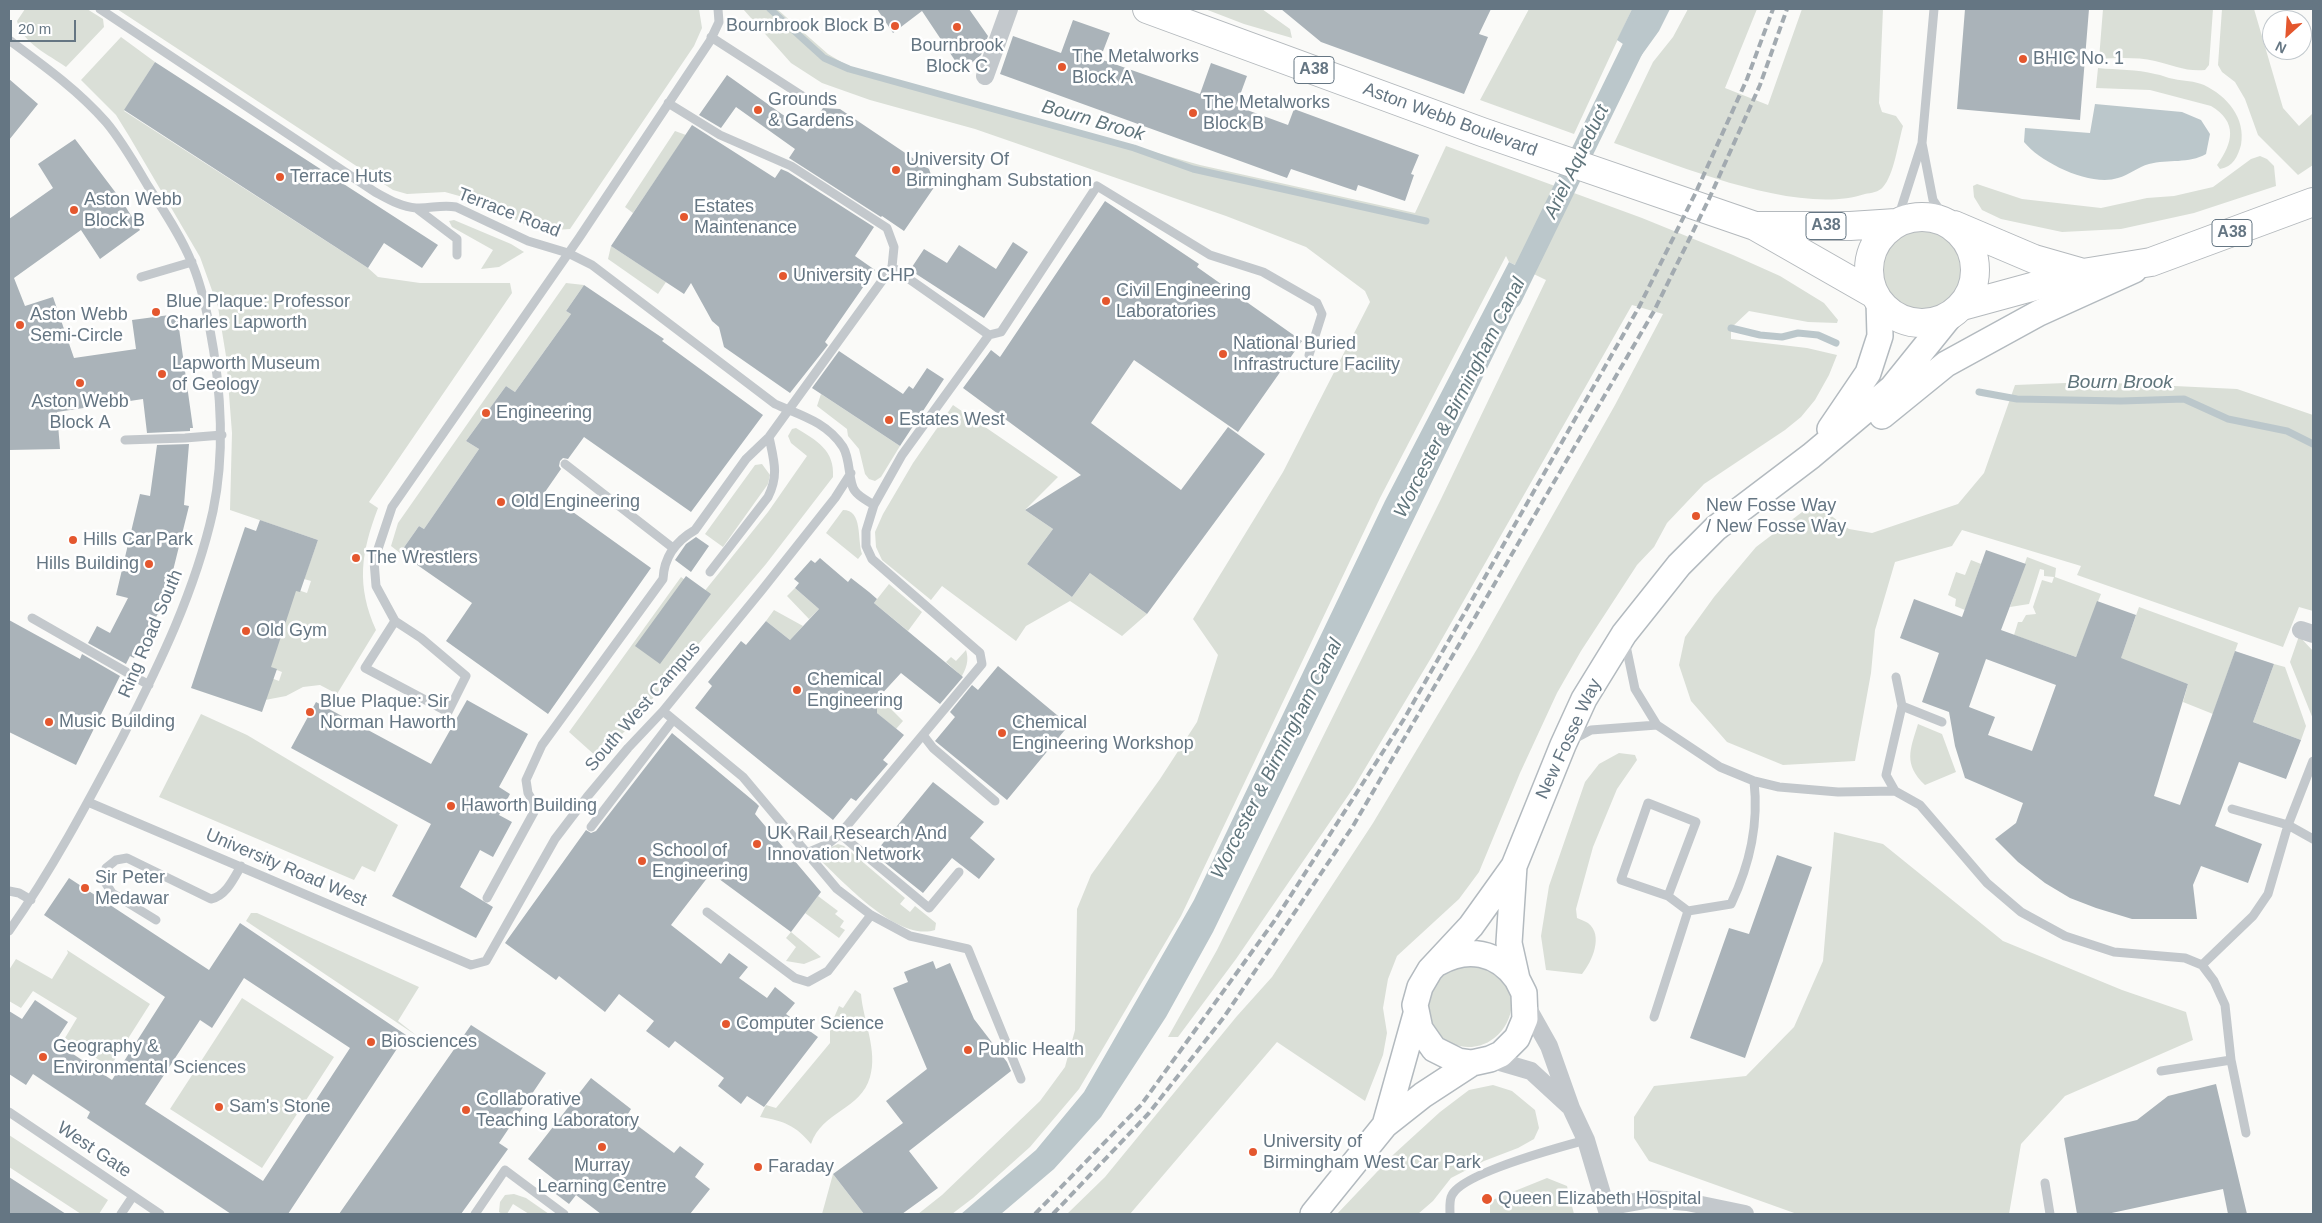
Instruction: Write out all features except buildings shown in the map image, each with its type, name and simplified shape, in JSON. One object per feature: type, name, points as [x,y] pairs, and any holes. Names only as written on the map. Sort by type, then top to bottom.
[{"type":"highway","name":"Aston Webb Boulevard","points":[[1147,9],[1482,132],[1756,226],[1877,298]]},
{"type":"highway","name":"A38","points":[[1877,298],[1888,311],[1903,320],[1919,323],[1935,322],[1956,311],[2083,273],[2151,262],[2313,202]]},
{"type":"highway","name":"A38","points":[[1896,223],[1913,217],[1931,217],[2034,259],[2083,273]]},
{"type":"highway","name":"Aston Webb Boulevard","points":[[1756,226],[1850,226],[1896,223]]},
{"type":"highway","points":[[1877,298],[1870,283],[1869,265],[1873,249],[1882,234],[1896,223]]},
{"type":"highway","name":"A38","points":[[1948,223],[1960,232],[1970,246],[1975,261],[1975,277],[1971,293],[1956,311]]},
{"type":"street","points":[[985,76],[1009,9]]},
{"type":"street","name":"New Fosse Way","points":[[1811,456],[1833,449],[1869,427],[1946,364],[2039,313],[2151,262]]},
{"type":"street","name":"New Fosse Way","points":[[1811,456],[1868,373],[1880,336],[1877,298]]},
{"type":"street","name":"New Fosse Way","points":[[1384,1125],[1416,1014],[1420,987],[1430,970],[1471,926],[1514,866],[1563,745],[1584,699],[1624,634],[1679,565],[1716,528],[1811,456],[1892,388],[1956,311]]},
{"type":"street","name":"New Fosse Way","points":[[1313,1214],[1384,1125],[1424,1095],[1481,1061],[1501,1054],[1517,1038],[1525,1019],[1526,1005],[1524,993],[1517,978],[1509,943],[1514,866]]},
{"type":"street","name":"New Fosse Way","points":[[1437,964],[1447,958],[1464,953],[1485,954],[1502,963],[1517,978]]},
{"type":"street","points":[[1526,1005],[1549,1046],[1571,1108],[1586,1140],[1607,1211],[1651,1199],[1687,1202],[1745,1214]]},
{"type":"street","points":[[1416,1014],[1420,1029],[1434,1049],[1450,1059],[1481,1061],[1531,1071],[1571,1108]]},
{"type":"lane","name":"Terrace Road","points":[[100,9],[375,192],[394,202],[416,208],[443,205],[456,207],[528,241],[568,253],[600,270],[644,302],[685,337],[775,404],[807,416],[827,430],[842,445],[848,455],[853,488],[856,493],[874,504]]},
{"type":"lane","points":[[395,621],[365,668],[448,712],[466,676],[421,638],[395,621],[376,586],[374,561],[392,507],[568,253],[712,37],[719,22],[718,9]]},
{"type":"lane","points":[[1896,223],[1922,143],[1934,9]]},
{"type":"lane","points":[[712,37],[807,99]]},
{"type":"lane","name":"Ring Road South","points":[[9,40],[67,84],[106,123],[179,237],[192,262],[203,295],[220,391],[222,435],[213,510],[197,568],[181,615],[149,685],[88,802],[31,900],[9,931]]},
{"type":"lane","points":[[487,898],[534,812],[534,802],[528,793],[526,780],[542,745],[663,579],[664,565],[673,548],[695,530],[746,460],[769,437],[892,267],[894,246],[887,228],[790,166],[720,135],[668,103]]},
{"type":"lane","points":[[1922,143],[1933,200],[1948,223]]},
{"type":"lane","points":[[807,853],[828,844],[840,834],[982,664],[980,652],[872,559],[866,546],[866,531],[874,504],[902,456],[989,335],[1001,332],[1097,186],[1210,256],[1263,272],[1317,302],[1322,314],[1309,355]]},
{"type":"lane","points":[[416,208],[457,239],[457,255]]},
{"type":"lane","points":[[141,277],[192,262]]},
{"type":"lane","points":[[892,267],[989,335]]},
{"type":"lane","points":[[126,440],[222,435]]},
{"type":"lane","points":[[710,572],[768,498],[775,484],[776,467],[769,437]]},
{"type":"lane","points":[[565,464],[673,548]]},
{"type":"lane","name":"South West Campus","points":[[471,965],[486,962],[548,849],[604,776],[662,711],[762,590],[835,498],[851,473]]},
{"type":"lane","points":[[32,618],[149,685]]},
{"type":"lane","points":[[1624,634],[1635,689],[1657,724],[1720,766],[1754,781],[1779,786],[1838,792],[1895,791]]},
{"type":"lane","points":[[1896,677],[1902,706],[1886,775],[1895,791],[1920,806],[1987,883],[2021,912],[2065,936],[2114,952],[2185,958],[2202,965],[2214,981],[2225,1005],[2231,1060],[2246,1133]]},
{"type":"lane","points":[[1902,706],[1942,722]]},
{"type":"lane","points":[[662,711],[743,777],[837,889],[871,915],[910,936],[968,949],[1020,1079]]},
{"type":"lane","points":[[590,827],[673,720]]},
{"type":"lane","points":[[1563,745],[1591,730],[1657,724]]},
{"type":"lane","points":[[923,735],[933,748],[996,801]]},
{"type":"lane","points":[[2202,965],[2253,916],[2268,894],[2288,825],[2313,761]]},
{"type":"lane","points":[[1668,896],[1696,822],[1648,803],[1622,880],[1668,896],[1688,911],[1731,904],[1742,880],[1754,840],[1757,802],[1754,781]]},
{"type":"lane","name":"University Road West","points":[[88,802],[471,965]]},
{"type":"lane","points":[[2232,809],[2288,825],[2313,839]]},
{"type":"lane","points":[[840,834],[929,908],[959,872]]},
{"type":"lane","points":[[156,920],[112,893],[105,882],[106,868],[116,860],[127,858],[211,899],[217,898],[228,888],[241,866]]},
{"type":"lane","points":[[9,891],[19,893],[31,900]]},
{"type":"lane","points":[[1654,1017],[1688,911]]},
{"type":"lane","points":[[707,912],[794,978],[808,982],[828,971],[871,915]]},
{"type":"lane","points":[[2162,1071],[2231,1060]]},
{"type":"lane","name":"West Gate","points":[[9,1112],[160,1214]]},
{"type":"lane","points":[[1450,1214],[1452,1195],[1461,1186],[1506,1164],[1586,1140]]},
{"type":"lane","points":[[475,1214],[505,1170],[564,1214]]},
{"type":"lane","points":[[2045,1183],[2050,1214]]},
{"type":"lane","points":[[121,1214],[133,1196]]},
{"type":"shaded area","points":[[25,9],[87,9],[103,19],[104,27],[66,67],[37,48],[24,36],[17,21]]},
{"type":"shaded area","points":[[117,9],[699,9],[702,28],[694,46],[570,229],[540,231],[470,199],[445,192],[407,194],[393,190]]},
{"type":"shaded area","points":[[743,9],[777,9],[828,54],[848,66],[1200,165],[1415,213],[1446,146],[1642,218],[1733,255],[1780,276],[1824,303],[1838,320],[1837,323],[1808,322],[1749,311],[1731,328],[1731,339],[1807,348],[1837,355],[1829,375],[1815,400],[1801,417],[1785,430],[1704,484],[1667,523],[1654,547],[1637,565],[1581,651],[1557,693],[1520,773],[1479,872],[1459,899],[1397,956],[1388,979],[1383,1008],[1387,1033],[1383,1055],[1365,1101],[1277,1042],[1130,1214],[1067,1214],[1105,1177],[1237,1016],[1272,977],[1373,823],[1477,649],[1615,405],[1663,314],[1632,305],[1434,653],[1354,787],[1236,959],[1178,1037],[1168,1037],[1217,950],[1441,499],[1546,280],[1509,262],[1506,256],[1380,498],[1181,916],[1079,1089],[1030,1147],[973,1198],[952,1214],[918,1214],[942,1195],[1040,1101],[1065,1067],[1075,1030],[1077,909],[1091,875],[1160,779],[1197,722],[1218,655],[1193,619],[1283,472],[1370,302],[1365,291],[1306,247],[1226,216],[975,129],[870,100],[822,83],[791,63]]},
{"type":"shaded area","points":[[1205,9],[1262,9],[1290,29],[1292,38],[1244,24]]},
{"type":"shaded area","points":[[1529,9],[1632,9],[1574,134],[1480,100]]},
{"type":"shaded area","points":[[1688,9],[1757,9],[1725,88],[1768,105],[1802,9],[1883,9],[1879,103],[1882,112],[1896,116],[1903,126],[1893,167],[1883,187],[1872,193],[1838,199],[1807,199],[1774,194],[1705,175],[1614,143],[1653,62],[1673,37]]},
{"type":"shaded area","points":[[2103,9],[2213,9],[2209,65],[2205,70],[2198,70],[2141,59],[2099,59]]},
{"type":"shaded area","points":[[2222,9],[2254,9],[2262,36],[2262,60],[2269,60],[2283,108],[2299,126],[2312,114],[2313,116],[2313,165],[2298,175],[2258,135],[2245,99],[2235,82],[2222,72],[2218,65]]},
{"type":"shaded area","points":[[121,37],[155,62],[124,111],[368,268],[378,277],[420,283],[510,283],[512,293],[369,502],[378,508],[372,524],[365,555],[363,583],[365,598],[376,630],[337,694],[320,685],[303,687],[286,696],[265,700],[271,678],[279,681],[282,672],[269,667],[295,589],[307,593],[311,581],[304,579],[318,540],[230,510],[232,433],[226,356],[218,307],[200,257],[129,136],[116,115],[81,80]]},
{"type":"shaded area","points":[[2098,68],[2148,72],[2171,79],[2204,85],[2220,95],[2233,109],[2241,126],[2241,145],[2232,163],[2220,169],[2217,165],[2227,149],[2230,133],[2226,119],[2220,112],[2211,106],[2150,90],[2096,88]]},
{"type":"shaded area","points":[[675,131],[686,135],[633,213],[625,207]]},
{"type":"shaded area","points":[[2260,156],[2267,159],[2274,166],[2276,186],[2194,213],[2121,229],[2062,232],[2001,219],[1982,210],[1974,197],[1973,186],[1977,184],[2022,199],[2101,208],[2147,198],[2174,196],[2213,187],[2251,159]]},
{"type":"shaded area","points":[[454,220],[511,244],[524,252],[499,267],[481,269],[493,250],[452,227],[449,221]]},
{"type":"shaded area","points":[[1922,226],[1939,229],[1947,233],[1959,245],[1963,253],[1966,270],[1963,287],[1959,295],[1947,307],[1939,311],[1922,314],[1905,311],[1897,307],[1885,295],[1881,287],[1878,270],[1881,253],[1885,245],[1897,233],[1905,229]]},
{"type":"shaded area","points":[[611,246],[666,282],[658,294],[608,259]]},
{"type":"shaded area","points":[[566,283],[584,285],[566,311],[571,314],[515,392],[506,386],[466,441],[479,449],[424,529],[419,526],[400,553],[391,546],[398,523]]},
{"type":"shaded area","points":[[2091,382],[2237,389],[2313,415],[2313,611],[2299,607],[2283,647],[2077,575],[2081,566],[1962,530],[1952,546],[1895,562],[1875,630],[1871,673],[1855,761],[1783,765],[1727,742],[1691,701],[1679,665],[1685,637],[1714,597],[1756,547],[1814,503],[1849,529],[1872,533],[1958,504],[1984,473],[2015,385]]},
{"type":"shaded area","points":[[821,394],[900,446],[881,477],[875,481],[869,479],[865,474],[859,449],[848,436],[847,429],[817,406]]},
{"type":"shaded area","points":[[953,405],[1058,477],[1025,510],[1053,529],[1027,564],[1072,597],[1097,564],[1112,589],[1147,614],[1122,636],[1070,601],[1026,626],[1016,641],[942,586],[931,600],[882,560],[876,547],[875,532],[883,514],[913,463]]},
{"type":"shaded area","points":[[796,428],[823,447],[831,460],[833,477],[766,564],[626,730],[598,758],[569,732],[681,577],[703,593],[768,512],[807,456],[791,443],[788,436],[792,429]]},
{"type":"shaded area","points":[[762,464],[770,475],[768,484],[723,547],[705,534],[755,465]]},
{"type":"shaded area","points":[[843,510],[849,511],[854,515],[858,526],[862,554],[858,559],[826,533]]},
{"type":"shaded area","points":[[2027,557],[2056,568],[2055,577],[2101,594],[2076,657],[2014,635],[2018,622],[2022,622],[2026,615],[2036,614],[2033,607],[2042,580],[2052,583],[2054,577],[2044,576],[2044,570],[2040,569],[2029,604],[2010,607]]},
{"type":"shaded area","points":[[1971,560],[1981,564],[1965,610],[1955,606],[1956,599],[1948,595],[1956,572],[1965,575]]},
{"type":"shaded area","points":[[889,584],[922,612],[908,631],[874,603]]},
{"type":"shaded area","points":[[795,588],[819,609],[809,619],[787,596]]},
{"type":"shaded area","points":[[2139,607],[2238,643],[2213,714],[2183,702],[2188,684],[2150,670],[2114,677]]},
{"type":"shaded area","points":[[774,610],[803,626],[790,640],[766,621]]},
{"type":"shaded area","points":[[2299,636],[2313,651],[2313,719],[2290,662]]},
{"type":"shaded area","points":[[966,650],[967,665],[964,672],[940,703],[935,700],[958,673],[946,662],[951,657],[956,661]]},
{"type":"shaded area","points":[[2274,664],[2285,667],[2306,726],[2301,740],[2253,722]]},
{"type":"shaded area","points":[[879,697],[903,721],[896,729],[877,713],[877,699]]},
{"type":"shaded area","points":[[201,714],[247,735],[398,825],[375,872],[362,866],[354,880],[159,797]]},
{"type":"shaded area","points":[[1918,724],[1942,734],[1956,772],[1925,785],[1914,770],[1910,756]]},
{"type":"shaded area","points":[[1619,753],[1635,755],[1637,760],[1617,789],[1593,847],[1576,909],[1577,918],[1588,923],[1593,928],[1596,941],[1593,956],[1582,974],[1546,970],[1541,936],[1549,886],[1585,782],[1599,764]]},
{"type":"shaded area","points":[[1834,832],[1883,844],[2003,941],[2122,990],[2186,1012],[2193,1040],[2065,1096],[2021,1144],[2009,1214],[1797,1214],[1649,1161],[1634,1138],[1634,1117],[1654,1086],[1746,1076],[1794,1027],[1823,961]]},
{"type":"shaded area","points":[[838,844],[844,846],[905,898],[900,904],[910,912],[915,906],[936,923],[935,930],[920,931],[904,927],[888,919],[856,894],[817,857],[820,852]]},
{"type":"shaded area","points":[[818,896],[838,911],[835,914],[844,921],[840,927],[845,930],[839,938],[805,913]]},
{"type":"shaded area","points":[[251,913],[257,913],[419,987],[398,1021],[417,1036],[246,921]]},
{"type":"shaded area","points":[[791,932],[821,957],[804,964],[786,961],[796,947],[786,938]]},
{"type":"shaded area","points":[[67,950],[150,1004],[110,1067],[65,1038],[77,1018],[33,991],[21,1008],[9,1001],[9,970],[16,959],[52,979],[68,953]]},
{"type":"shaded area","points":[[1485,964],[1500,976],[1507,985],[1511,995],[1512,1006],[1509,1017],[1498,1035],[1489,1042],[1479,1046],[1468,1047],[1455,1045],[1436,1033],[1428,1021],[1426,1014],[1428,987],[1433,979],[1446,967]]},
{"type":"shaded area","points":[[855,990],[861,994],[871,1046],[872,1067],[870,1077],[859,1097],[824,1124],[816,1133],[811,1144],[800,1132],[789,1125],[760,1117],[766,1105],[776,1108],[830,1043],[830,1027],[839,1006],[843,1008]]},
{"type":"shaded area","points":[[242,998],[334,1057],[262,1168],[170,1109]]},
{"type":"shaded area","points":[[1493,1085],[1512,1091],[1535,1110],[1539,1128],[1534,1139],[1451,1178],[1433,1201],[1418,1214],[1337,1214],[1394,1154],[1440,1112],[1469,1090]]},
{"type":"shaded area","points":[[9,1135],[108,1200],[99,1214],[81,1214],[9,1167]]},
{"type":"shaded area","points":[[833,1174],[864,1214],[822,1214]]},
{"type":"shaded area","points":[[1547,1178],[1567,1186],[1574,1214],[1490,1214],[1490,1201]]},
{"type":"shaded area","points":[[514,1194],[526,1198],[549,1214],[529,1214],[513,1204],[507,1214],[499,1212],[500,1202],[505,1195]]},
{"type":"water","points":[[1632,9],[1670,9],[1659,31],[1641,56],[1617,40]]},
{"type":"water","points":[[2095,104],[2182,112],[2201,120],[2210,134],[2206,154],[2193,159],[2149,164],[2126,175],[2107,180],[2094,179],[2067,171],[2042,158],[2024,142],[2025,128],[2090,133]]},
{"type":"water","name":"Worcester & Birmingham Canal","points":[[1509,262],[1533,274],[1213,932],[1166,1017],[1101,1117],[1054,1169],[1001,1214],[961,1214],[1036,1150],[1084,1092],[1194,900],[1385,501]]},
{"type":"waterway","name":"Bourn Brook","points":[[770,9],[824,58],[849,69],[1134,148],[1193,169],[1426,221]]},
{"type":"waterway","name":"Ariel Aqueduct","points":[[1511,298],[1652,9]]},
{"type":"waterway","name":"Bourn Brook","points":[[1731,328],[1760,335],[1782,337],[1798,333],[1818,335],[1836,343]]},
{"type":"waterway","name":"Bourn Brook","points":[[1979,392],[2017,399],[2121,401],[2184,399],[2228,419],[2287,431],[2313,444]]},
{"type":"railway","points":[[1035,1214],[1141,1105],[1275,920],[1404,719],[1639,307],[1696,192],[1747,79],[1773,9]]},
{"type":"railway","points":[[1053,1214],[1149,1113],[1224,1017],[1353,826],[1654,311],[1709,199],[1760,85],[1787,9]]},
{"type":"place","name":"Bournbrook Block B","points":[[895,26]]},
{"type":"place","name":"Bournbrook Block C","points":[[957,27]]},
{"type":"place","name":"BHIC No. 1","points":[[2023,59]]},
{"type":"place","name":"The Metalworks Block A","points":[[1062,67]]},
{"type":"place","name":"Grounds & Gardens","points":[[758,110]]},
{"type":"place","name":"The Metalworks Block B","points":[[1193,113]]},
{"type":"place","name":"University Of Birmingham Substation","points":[[896,170]]},
{"type":"place","name":"Terrace Huts","points":[[280,177]]},
{"type":"place","name":"Aston Webb Block B","points":[[74,210]]},
{"type":"place","name":"Estates Maintenance","points":[[684,217]]},
{"type":"place","name":"University CHP","points":[[783,276]]},
{"type":"place","name":"Civil Engineering Laboratories","points":[[1106,301]]},
{"type":"place","name":"Blue Plaque: Professor Charles Lapworth","points":[[156,312]]},
{"type":"place","name":"Aston Webb Semi-Circle","points":[[20,325]]},
{"type":"place","name":"National Buried Infrastructure Facility","points":[[1223,354]]},
{"type":"place","name":"Lapworth Museum of Geology","points":[[162,374]]},
{"type":"place","name":"Aston Webb Block A","points":[[80,383]]},
{"type":"place","name":"Engineering","points":[[486,413]]},
{"type":"place","name":"Estates West","points":[[889,420]]},
{"type":"place","name":"Old Engineering","points":[[501,502]]},
{"type":"place","name":"New Fosse Way / New Fosse Way","points":[[1696,516]]},
{"type":"place","name":"Hills Car Park","points":[[73,540]]},
{"type":"place","name":"The Wrestlers","points":[[356,558]]},
{"type":"place","name":"Hills Building","points":[[149,564]]},
{"type":"place","name":"Old Gym","points":[[246,631]]},
{"type":"place","name":"Chemical Engineering","points":[[797,690]]},
{"type":"place","name":"Blue Plaque: Sir Norman Haworth","points":[[310,712]]},
{"type":"place","name":"Music Building","points":[[49,722]]},
{"type":"place","name":"Chemical Engineering Workshop","points":[[1002,733]]},
{"type":"place","name":"Haworth Building","points":[[451,806]]},
{"type":"place","name":"UK Rail Research And Innovation Network","points":[[757,844]]},
{"type":"place","name":"School of Engineering","points":[[642,861]]},
{"type":"place","name":"Sir Peter Medawar","points":[[85,888]]},
{"type":"place","name":"Computer Science","points":[[726,1024]]},
{"type":"place","name":"Biosciences","points":[[371,1042]]},
{"type":"place","name":"Public Health","points":[[968,1050]]},
{"type":"place","name":"Geography & Environmental Sciences","points":[[43,1057]]},
{"type":"place","name":"Sam's Stone","points":[[219,1107]]},
{"type":"place","name":"Collaborative Teaching Laboratory","points":[[466,1110]]},
{"type":"place","name":"Murray Learning Centre","points":[[602,1147]]},
{"type":"place","name":"University of Birmingham West Car Park","points":[[1253,1152]]},
{"type":"place","name":"Faraday","points":[[758,1167]]},
{"type":"place","name":"Queen Elizabeth Hospital","points":[[1487,1199]]}]
